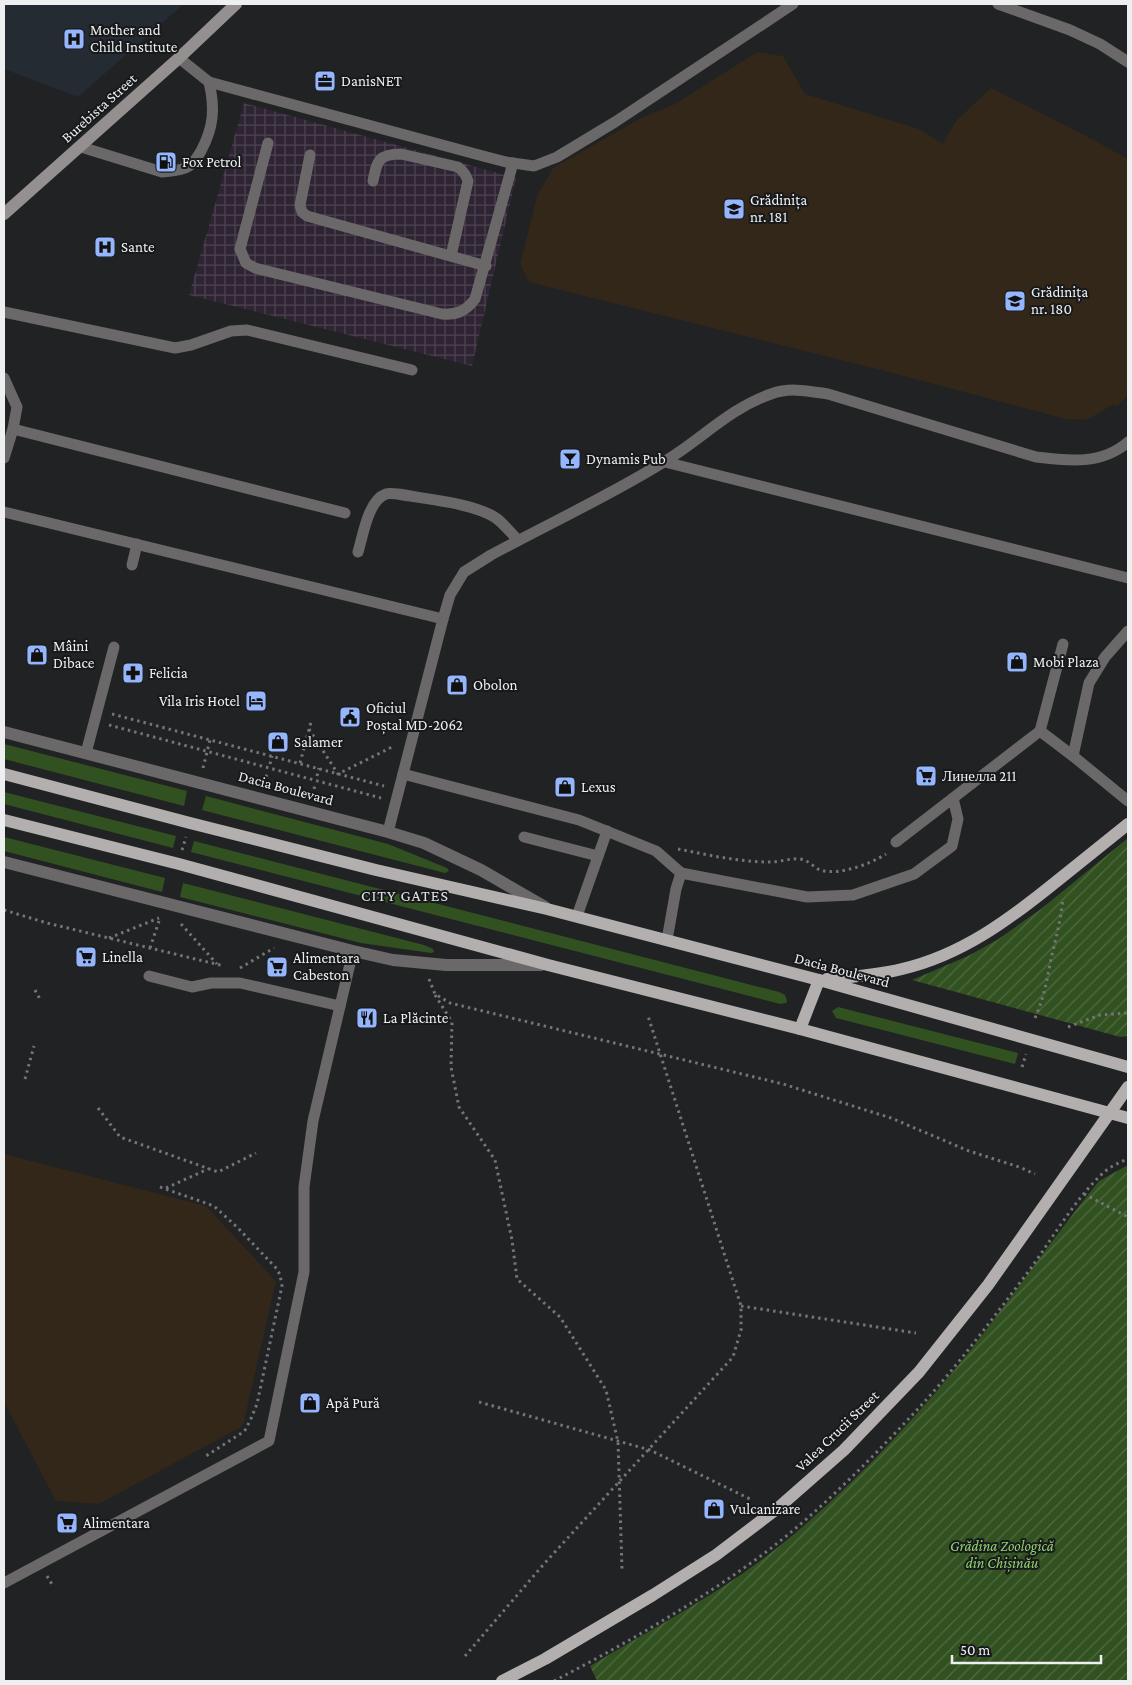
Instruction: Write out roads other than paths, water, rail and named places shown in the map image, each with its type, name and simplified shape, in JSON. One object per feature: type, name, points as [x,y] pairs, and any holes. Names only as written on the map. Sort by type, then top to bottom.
[{"type":"main road","name":"Burebista Street","points":[[4,214],[81,147],[236,4]]},
{"type":"main road","name":"Dacia Boulevard","points":[[4,774],[376,870],[577,916],[820,980],[1128,1067]]},
{"type":"main road","points":[[4,820],[179,864],[548,965],[800,1029],[1128,1118]]},
{"type":"main road","points":[[800,1029],[820,980],[903,969],[940,957],[972,942],[1004,923],[1128,824]]},
{"type":"main road","name":"Valea Crucii Street","points":[[502,1681],[545,1659],[716,1555],[778,1508],[844,1450],[920,1372],[988,1285],[1128,1087]]},
{"type":"street","name":"Dacia Boulevard","points":[[4,732],[424,843],[482,870],[547,909]]},
{"type":"street","points":[[4,862],[392,960],[446,965],[548,965]]},
{"type":"lane","points":[[179,58],[209,82],[483,156],[534,166],[557,157],[615,122],[792,4]]},
{"type":"lane","points":[[998,4],[1070,30],[1100,44],[1128,62]]},
{"type":"lane","points":[[81,147],[162,172],[175,171],[188,166],[198,157],[212,125],[212,98],[209,82]]},
{"type":"lane","points":[[268,143],[240,249],[246,263],[255,268],[452,315],[468,308],[475,299],[486,266],[513,163]]},
{"type":"lane","points":[[373,181],[377,163],[381,158],[394,154],[458,167],[463,171],[468,181],[451,256]]},
{"type":"lane","points":[[310,155],[300,205],[302,212],[308,216],[486,266]]},
{"type":"lane","points":[[4,312],[175,348],[191,345],[231,330],[247,330],[412,370]]},
{"type":"lane","points":[[4,378],[17,406],[13,429],[4,458]]},
{"type":"lane","points":[[388,832],[450,595],[464,572],[518,540],[665,462],[722,419],[749,404],[773,394],[796,389],[828,394],[1036,457],[1069,462],[1105,456],[1128,442]]},
{"type":"lane","points":[[13,429],[345,513]]},
{"type":"lane","points":[[665,462],[1128,578]]},
{"type":"lane","points":[[358,552],[370,509],[378,499],[386,494],[398,494],[470,507],[496,518],[518,540]]},
{"type":"lane","points":[[4,512],[443,619]]},
{"type":"lane","points":[[132,565],[137,544]]},
{"type":"lane","points":[[1073,756],[1088,683],[1105,657],[1128,631]]},
{"type":"lane","points":[[896,842],[1040,731],[1063,644]]},
{"type":"lane","points":[[86,753],[114,646]]},
{"type":"lane","points":[[1040,731],[1128,802]]},
{"type":"lane","points":[[403,774],[579,820],[656,851],[681,873],[807,897],[853,896],[914,874],[952,846],[958,820],[953,798]]},
{"type":"lane","points":[[577,916],[607,831]]},
{"type":"lane","points":[[524,837],[598,856]]},
{"type":"lane","points":[[668,940],[676,889],[681,873]]},
{"type":"lane","points":[[4,1583],[269,1441],[304,1272],[304,1187],[313,1120],[352,951]]},
{"type":"lane","points":[[149,976],[192,987],[211,983],[240,982],[340,1006]]},
{"type":"place","name":"Mother and Child Institute","points":[[74,39]]},
{"type":"place","name":"DanisNET","points":[[325,81]]},
{"type":"place","name":"Fox Petrol","points":[[166,162]]},
{"type":"place","name":"Grădinița nr. 181","points":[[734,209]]},
{"type":"place","name":"Sante","points":[[105,247]]},
{"type":"place","name":"Grădinița nr. 180","points":[[1015,301]]},
{"type":"place","name":"Dynamis Pub","points":[[570,459]]},
{"type":"place","name":"Mâini Dibace","points":[[37,655]]},
{"type":"place","name":"Mobi Plaza","points":[[1017,662]]},
{"type":"place","name":"Felicia","points":[[133,673]]},
{"type":"place","name":"Obolon","points":[[457,685]]},
{"type":"place","name":"Vila Iris Hotel","points":[[256,701]]},
{"type":"place","name":"Oficiul Poștal MD-2062","points":[[350,717]]},
{"type":"place","name":"Salamer","points":[[278,742]]},
{"type":"place","name":"Линелла 211","points":[[926,776]]},
{"type":"place","name":"Lexus","points":[[565,787]]},
{"type":"place","name":"Linella","points":[[86,957]]},
{"type":"place","name":"Alimentara Cabeston","points":[[277,967]]},
{"type":"place","name":"La Plăcinte","points":[[367,1018]]},
{"type":"place","name":"Apă Pură","points":[[310,1403]]},
{"type":"place","name":"Vulcanizare","points":[[714,1509]]},
{"type":"place","name":"Alimentara","points":[[67,1523]]},
{"type":"district","name":"CITY GATES","points":[[405,895]]},
{"type":"park label","name":"Grădina Zoologică din Chișinău","points":[[1002,1554]]}]
